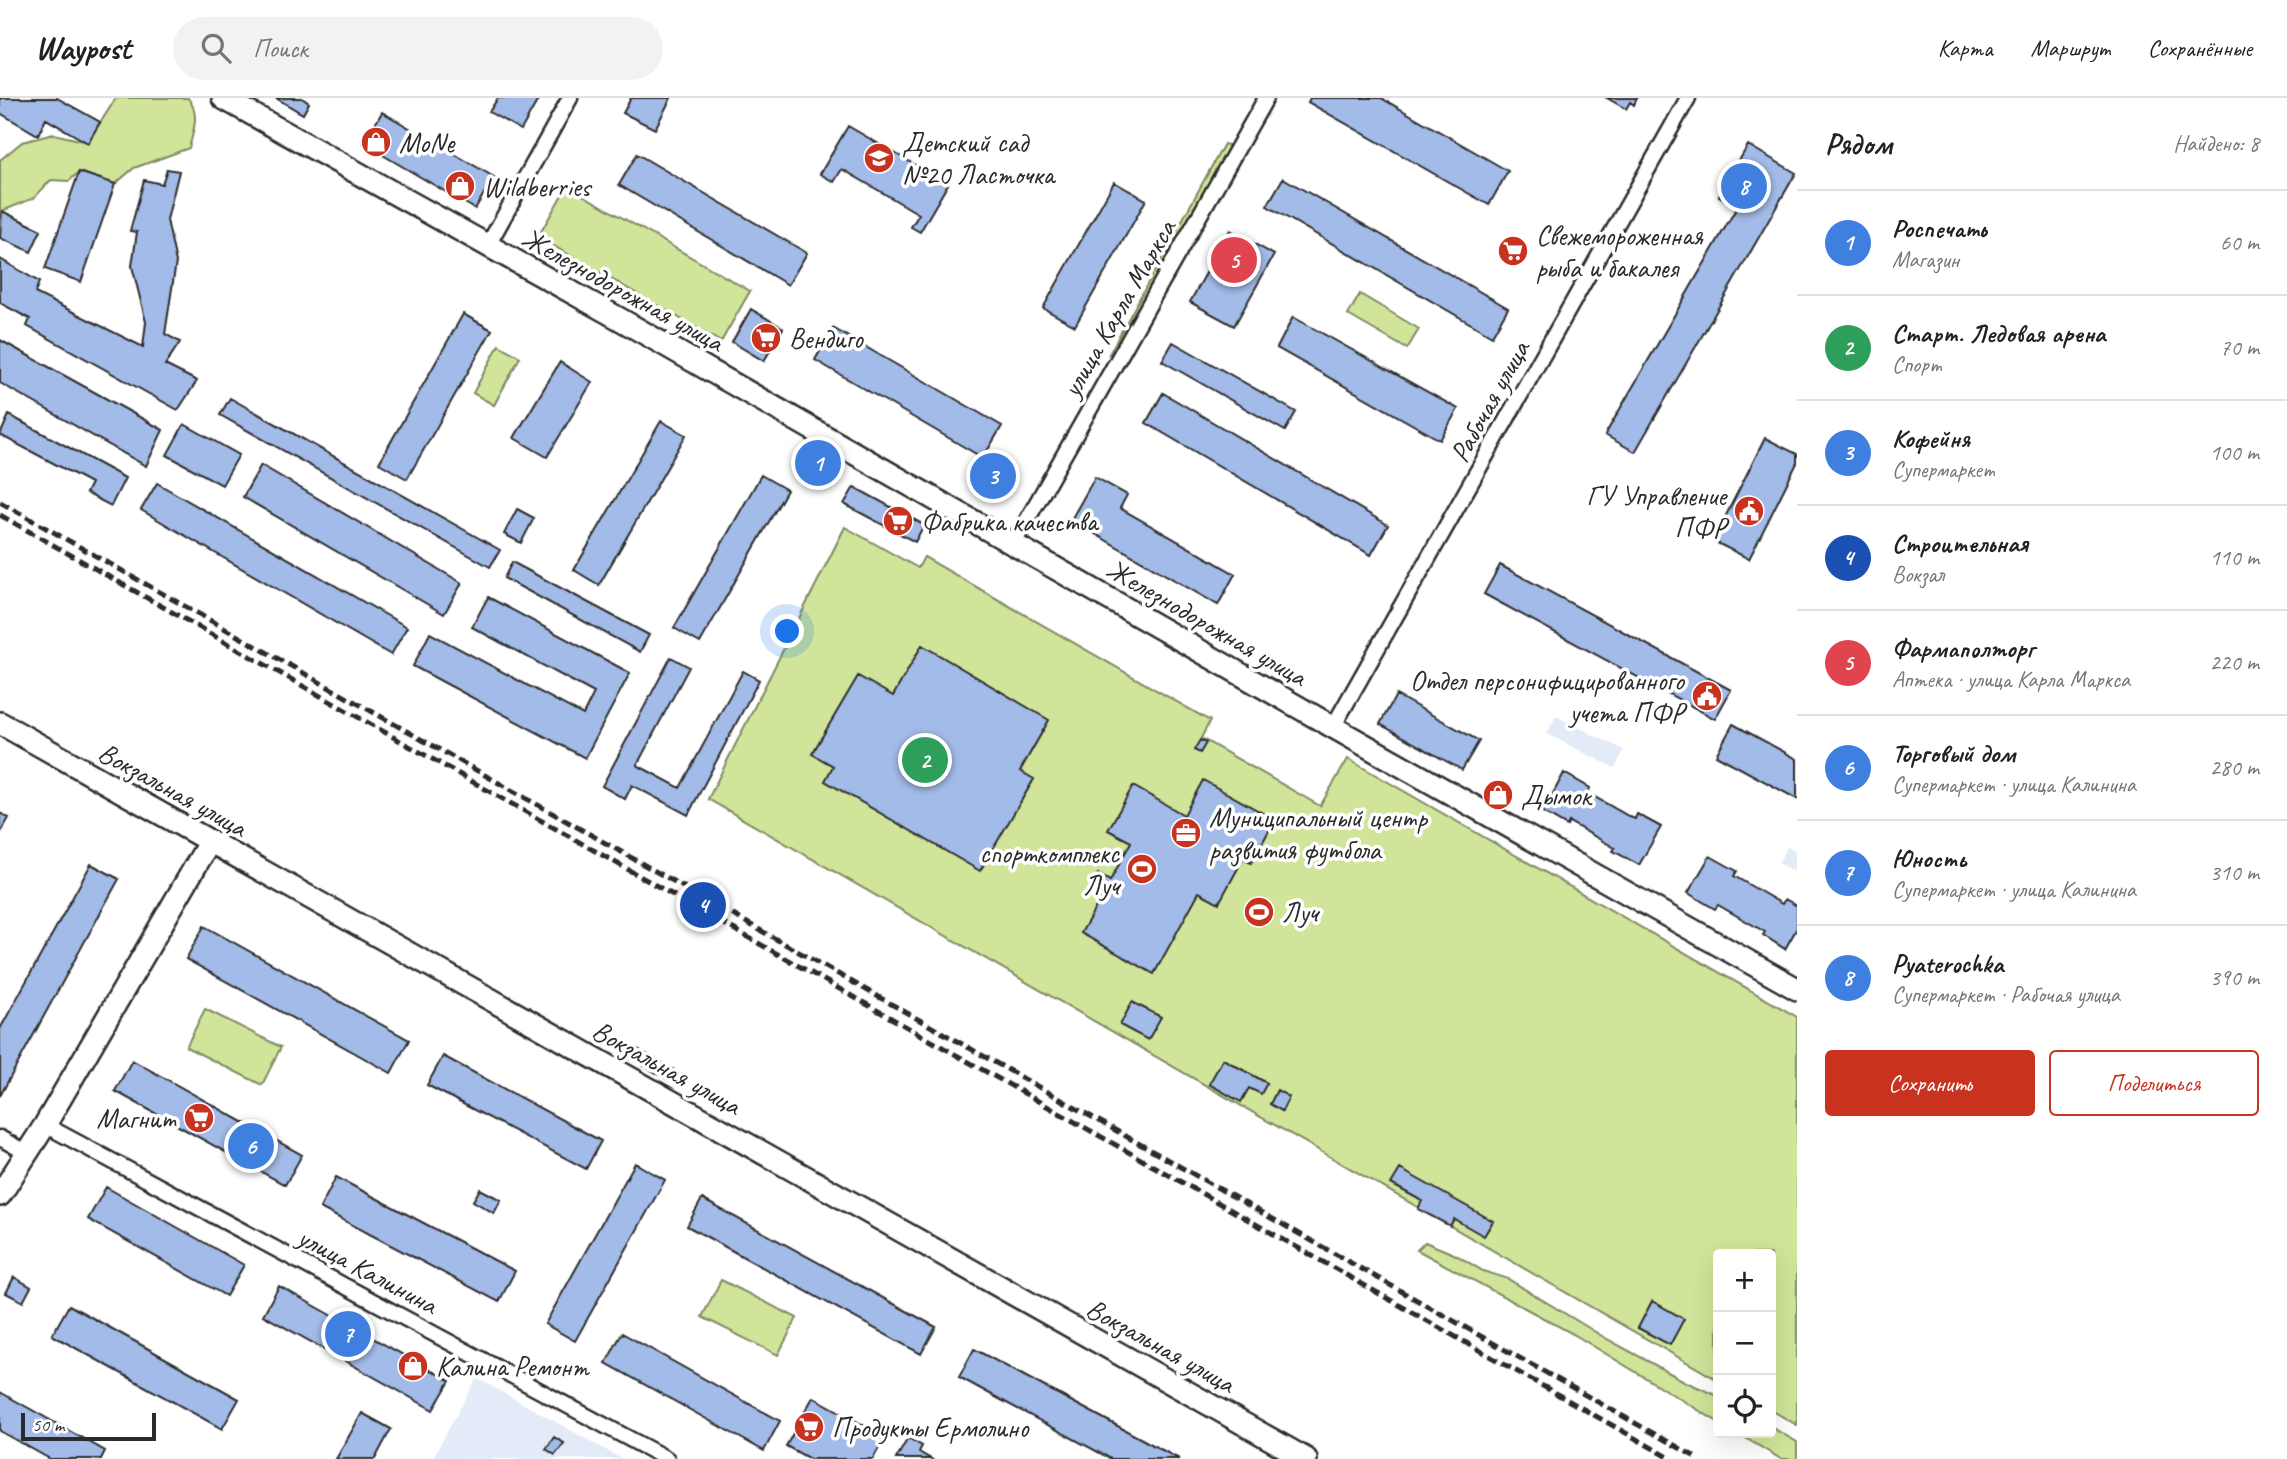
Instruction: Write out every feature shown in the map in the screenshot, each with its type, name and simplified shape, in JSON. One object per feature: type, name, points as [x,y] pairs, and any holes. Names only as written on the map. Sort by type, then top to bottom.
[{"type":"street","name":"Железнодорожная улица","points":[[223,98],[488,245],[1797,989]]},
{"type":"street","points":[[488,245],[570,98]]},
{"type":"street","name":"улица Карла Маркса","points":[[1014,543],[1266,98]]},
{"type":"street","name":"Рабочая улица","points":[[1333,727],[1688,98]]},
{"type":"street","name":"Вокзальная улица","points":[[0,723],[1307,1459]]},
{"type":"street","points":[[0,1195],[45,1125],[210,841]]},
{"type":"street","name":"улица Калинина","points":[[45,1125],[667,1459]]},
{"type":"street","points":[[0,1138],[27,1153]]},
{"type":"shaded area","points":[[1556,716],[1624,750],[1615,768],[1547,734]]},
{"type":"shaded area","points":[[1787,847],[1797,852],[1797,873],[1778,863]]},
{"type":"shaded area","points":[[477,1378],[622,1459],[432,1459]]},
{"type":"green space","points":[[116,98],[188,98],[195,116],[189,148],[134,168],[115,184],[79,172],[69,181],[51,180],[34,198],[0,212],[0,160],[22,142],[54,134],[88,142]]},
{"type":"green space","points":[[1224,144],[1228,145],[1228,151],[1115,352],[1109,354]]},
{"type":"green space","points":[[567,186],[750,291],[721,342],[538,237]]},
{"type":"green space","points":[[1360,294],[1419,329],[1407,349],[1348,315]]},
{"type":"green space","points":[[499,345],[520,357],[494,405],[473,393]]},
{"type":"green space","name":"Луч","points":[[845,527],[918,568],[924,557],[1210,721],[1201,738],[1320,806],[1348,759],[1797,1017],[1797,1425],[1776,1413],[1776,1249],[1713,1249],[1713,1377],[708,799]]},
{"type":"green space","points":[[205,1009],[281,1047],[262,1085],[186,1047]]},
{"type":"green space","points":[[1425,1242],[1456,1255],[1483,1271],[1508,1279],[1607,1339],[1713,1394],[1713,1419],[1575,1335],[1417,1250]]},
{"type":"green space","points":[[721,1280],[797,1318],[778,1355],[702,1317]]},
{"type":"green space","points":[[1776,1430],[1797,1442],[1797,1459],[1781,1459],[1745,1438],[1776,1438]]},
{"type":"building","points":[[0,98],[57,98],[100,122],[88,143],[46,119],[38,135],[0,113]]},
{"type":"building","points":[[276,98],[302,98],[309,103],[303,114]]},
{"type":"building","points":[[498,98],[539,98],[521,130],[489,112]]},
{"type":"building","points":[[631,98],[671,98],[655,129],[623,113]]},
{"type":"building","points":[[1310,98],[1381,98],[1508,171],[1489,205],[1308,102]]},
{"type":"building","points":[[1607,98],[1637,98],[1634,105],[1630,102],[1626,109]]},
{"type":"building","points":[[382,112],[494,177],[475,209],[364,144]]},
{"type":"building","points":[[848,126],[948,184],[920,232],[911,227],[919,214],[842,169],[834,182],[820,174]]},
{"type":"building","points":[[1748,145],[1796,173],[1635,452],[1605,435],[1737,207],[1719,196]]},
{"type":"building","points":[[637,154],[807,253],[788,285],[619,185]]},
{"type":"building","points":[[167,169],[179,171],[167,220],[176,262],[165,334],[180,342],[165,365],[197,381],[178,410],[27,326],[30,319],[0,303],[0,259],[39,282],[35,293],[143,347],[146,322],[132,266],[137,232],[130,231],[144,180],[162,184]]},
{"type":"building","points":[[79,172],[115,184],[81,282],[45,269]]},
{"type":"building","points":[[1283,178],[1508,308],[1492,336],[1267,206]]},
{"type":"building","points":[[1114,182],[1146,200],[1075,326],[1043,308]]},
{"type":"building","points":[[2,211],[41,230],[31,252],[0,238]]},
{"type":"building","points":[[1230,230],[1274,255],[1234,326],[1190,302]]},
{"type":"building","points":[[1510,239],[1524,247],[1516,262],[1501,253]]},
{"type":"building","points":[[751,309],[783,328],[764,361],[732,342]]},
{"type":"building","points":[[463,314],[492,330],[407,479],[379,463]]},
{"type":"building","points":[[1293,317],[1458,409],[1440,440],[1277,348]]},
{"type":"building","points":[[833,328],[1002,426],[983,458],[815,360]]},
{"type":"building","points":[[0,340],[163,430],[146,466],[0,383]]},
{"type":"building","points":[[1173,342],[1296,412],[1285,431],[1162,361]]},
{"type":"building","points":[[560,362],[592,382],[547,457],[514,438]]},
{"type":"building","points":[[1163,393],[1388,525],[1371,555],[1146,423]]},
{"type":"building","points":[[230,398],[500,550],[490,567],[220,415]]},
{"type":"building","points":[[9,415],[125,478],[111,506],[86,493],[91,483],[0,435]]},
{"type":"building","points":[[661,421],[686,435],[599,585],[574,570]]},
{"type":"building","points":[[184,424],[239,455],[222,485],[167,455]]},
{"type":"building","points":[[1765,438],[1797,454],[1797,463],[1749,559],[1713,541]]},
{"type":"building","points":[[261,465],[462,583],[444,614],[243,497]]},
{"type":"building","points":[[993,469],[1003,475],[994,490],[985,485]]},
{"type":"building","points":[[761,475],[787,490],[700,643],[674,628]]},
{"type":"building","points":[[1095,477],[1127,495],[1120,508],[1235,574],[1218,605],[1071,520]]},
{"type":"building","points":[[157,483],[407,627],[391,655],[141,510]]},
{"type":"building","points":[[854,487],[924,525],[915,542],[844,504]]},
{"type":"building","points":[[517,509],[534,518],[521,543],[504,534]]},
{"type":"building","points":[[512,562],[649,635],[640,652],[504,578]]},
{"type":"building","points":[[1500,565],[1731,690],[1715,719],[1484,594]]},
{"type":"building","points":[[488,597],[630,673],[585,758],[413,666],[430,633],[583,715],[594,693],[472,627]]},
{"type":"building","points":[[922,645],[1049,720],[1020,771],[1034,779],[980,871],[825,781],[833,766],[812,754],[858,676],[893,696]]},
{"type":"building","points":[[671,657],[689,667],[637,765],[680,788],[743,671],[759,680],[688,815],[632,785],[625,799],[602,786]]},
{"type":"building","points":[[1396,695],[1479,741],[1462,770],[1380,724]]},
{"type":"building","points":[[1733,724],[1797,759],[1797,799],[1716,755]]},
{"type":"building","points":[[1200,740],[1206,743],[1200,753],[1194,750]]},
{"type":"building","points":[[1564,773],[1590,788],[1588,793],[1630,817],[1635,819],[1637,814],[1661,827],[1639,865],[1569,822],[1567,826],[1543,812]]},
{"type":"building","points":[[1203,780],[1275,820],[1251,863],[1243,859],[1219,903],[1199,892],[1154,974],[1081,933],[1105,891],[1092,884],[1098,874],[1110,881],[1131,842],[1108,830],[1133,786],[1184,815]]},
{"type":"building","points":[[0,813],[9,818],[0,834]]},
{"type":"building","points":[[1710,856],[1737,871],[1734,876],[1782,904],[1785,899],[1797,906],[1797,928],[1785,949],[1763,935],[1765,932],[1718,905],[1715,909],[1688,893]]},
{"type":"building","points":[[91,864],[119,879],[0,1096],[0,1029]]},
{"type":"building","points":[[204,926],[409,1040],[391,1073],[186,959]]},
{"type":"building","points":[[1132,1002],[1161,1017],[1148,1040],[1120,1025]]},
{"type":"building","points":[[636,1048],[674,1070],[669,1080],[630,1058]]},
{"type":"building","points":[[443,1056],[601,1141],[586,1169],[427,1085]]},
{"type":"building","points":[[1223,1059],[1267,1083],[1261,1094],[1249,1088],[1241,1102],[1209,1084]]},
{"type":"building","points":[[132,1060],[302,1155],[285,1185],[115,1091]]},
{"type":"building","points":[[1277,1090],[1289,1097],[1282,1111],[1270,1104]]},
{"type":"building","points":[[635,1163],[665,1180],[575,1341],[545,1324]]},
{"type":"building","points":[[1400,1169],[1493,1221],[1484,1236],[1454,1219],[1450,1226],[1418,1209],[1422,1201],[1391,1184]]},
{"type":"building","points":[[336,1177],[515,1271],[499,1302],[320,1208]]},
{"type":"building","points":[[106,1187],[244,1265],[226,1296],[88,1219]]},
{"type":"building","points":[[480,1189],[501,1200],[494,1213],[473,1201]]},
{"type":"building","points":[[702,1199],[936,1327],[921,1354],[687,1226]]},
{"type":"building","points":[[14,1277],[31,1287],[23,1302],[6,1293]]},
{"type":"building","points":[[279,1286],[450,1381],[433,1410],[263,1315]]},
{"type":"building","points":[[1652,1301],[1684,1319],[1670,1345],[1638,1328]]},
{"type":"building","points":[[69,1305],[239,1399],[222,1429],[52,1335]]},
{"type":"building","points":[[622,1333],[780,1421],[764,1451],[606,1363]]},
{"type":"building","points":[[974,1349],[1179,1459],[1111,1459],[959,1377]]},
{"type":"building","points":[[0,1392],[105,1451],[101,1459],[50,1459],[0,1431]]},
{"type":"building","points":[[813,1397],[885,1437],[873,1459],[810,1459],[786,1446]]},
{"type":"building","points":[[362,1413],[391,1429],[375,1459],[336,1459]]},
{"type":"building","points":[[554,1437],[564,1443],[555,1455],[546,1449]]},
{"type":"building","points":[[908,1438],[922,1446],[919,1452],[931,1459],[896,1459]]},
{"type":"railway","points":[[0,502],[1699,1459]]},
{"type":"railway","points":[[0,515],[1672,1459]]},
{"type":"place","name":"MoNe","points":[[376,142]]},
{"type":"place","name":"Детский сад №20 Ласточка","points":[[879,158]]},
{"type":"place","name":"Wildberries","points":[[460,186]]},
{"type":"place","name":"Pyaterochka","points":[[1744,186]]},
{"type":"place","name":"Свежемороженная рыба и бакалея","points":[[1513,251]]},
{"type":"place","name":"Фармаполторг","points":[[1234,260]]},
{"type":"place","name":"Вендиго","points":[[766,338]]},
{"type":"place","name":"Роспечать","points":[[818,463]]},
{"type":"place","name":"Кофейня","points":[[993,476]]},
{"type":"place","name":"ГУ Управление ПФР","points":[[1749,511]]},
{"type":"place","name":"Фабрика качества","points":[[898,521]]},
{"type":"place","name":"Отдел персонифицированного учета ПФР","points":[[1707,696]]},
{"type":"place","name":"Старт. Ледовая арена","points":[[925,760]]},
{"type":"place","name":"Дымок","points":[[1498,795]]},
{"type":"place","name":"Муниципальный центр развития футбола","points":[[1186,833]]},
{"type":"place","name":"спорткомплекс Луч","points":[[1142,869]]},
{"type":"place","name":"Строительная","points":[[703,905]]},
{"type":"place","name":"Луч","points":[[1259,912]]},
{"type":"place","name":"Магнит","points":[[199,1118]]},
{"type":"place","name":"Торговый дом","points":[[251,1146]]},
{"type":"place","name":"Юность","points":[[348,1334]]},
{"type":"place","name":"Калина Ремонт","points":[[413,1366]]},
{"type":"place","name":"Продукты Ермолино","points":[[809,1427]]}]
